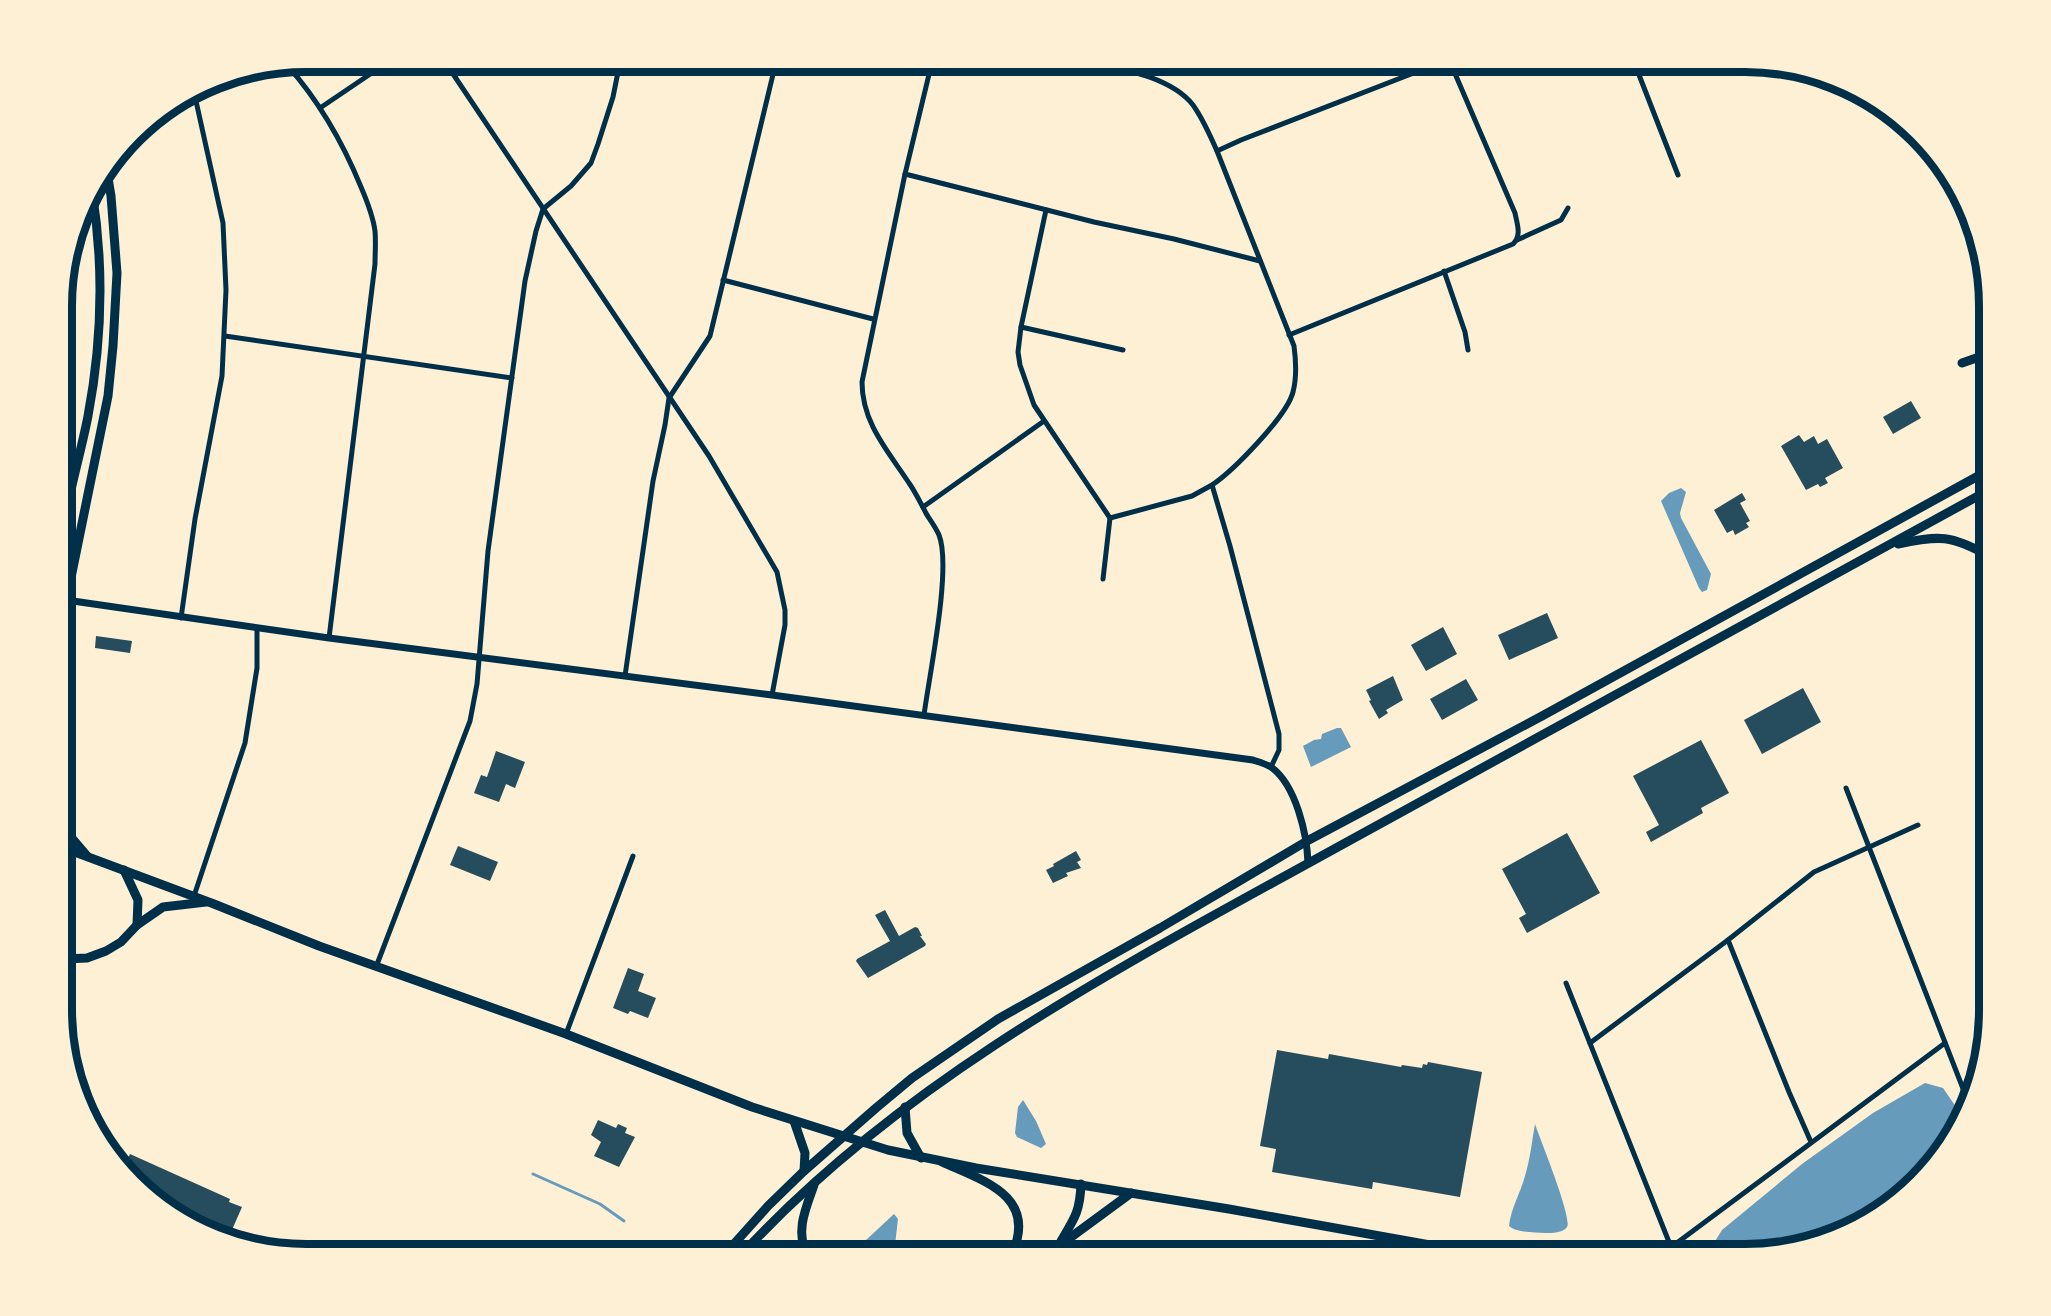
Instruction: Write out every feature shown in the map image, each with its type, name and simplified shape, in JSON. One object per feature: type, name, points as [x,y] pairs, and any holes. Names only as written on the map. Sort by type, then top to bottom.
[{"type":"main road","points":[[72,571],[108,396],[113,346],[117,273],[109,181]]},
{"type":"main road","points":[[72,488],[88,415],[100,322],[99,240],[94,207]]},
{"type":"main road","points":[[1962,363],[1979,357]]},
{"type":"main road","points":[[734,1244],[804,1171],[912,1078],[998,1019],[1160,928],[1307,841],[1552,711],[1979,476]]},
{"type":"main road","points":[[751,1244],[777,1216],[814,1182],[905,1107],[989,1049],[1114,971],[1979,495]]},
{"type":"main road","points":[[1886,546],[1925,538],[1943,538],[1966,543],[1979,550]]},
{"type":"main road","points":[[72,838],[89,857]]},
{"type":"main road","points":[[72,851],[376,967],[566,1034],[732,1099],[843,1137],[942,1162],[1131,1192],[1418,1244]]},
{"type":"main road","points":[[124,870],[138,900],[137,925]]},
{"type":"main road","points":[[72,959],[87,958],[106,951],[121,942],[137,925],[164,907],[207,902]]},
{"type":"main road","points":[[905,1107],[907,1133],[921,1158]]},
{"type":"main road","points":[[794,1121],[805,1154],[804,1171]]},
{"type":"main road","points":[[942,1162],[994,1185],[1010,1199],[1018,1213],[1020,1227],[1017,1244]]},
{"type":"main road","points":[[803,1244],[801,1232],[804,1214],[814,1182]]},
{"type":"main road","points":[[1059,1244],[1073,1222],[1080,1205],[1081,1184]]},
{"type":"main road","points":[[1061,1244],[1131,1192]]},
{"type":"street","points":[[320,108],[373,72]]},
{"type":"street","points":[[452,72],[709,456],[777,572],[786,610],[772,695]]},
{"type":"street","points":[[455,76],[458,72]]},
{"type":"street","points":[[376,967],[470,721],[479,658],[488,551],[525,281],[543,209],[571,186],[591,162],[613,97],[618,72]]},
{"type":"street","points":[[625,676],[653,480],[666,425],[669,398],[710,336],[774,72]]},
{"type":"street","points":[[924,715],[940,602],[943,559],[939,535],[909,483],[874,430],[862,399],[861,382],[905,174],[930,72]]},
{"type":"street","points":[[1110,518],[1192,496],[1221,479],[1282,414],[1293,393],[1296,363],[1294,346],[1203,121],[1191,103],[1178,92],[1156,79],[1129,72]]},
{"type":"street","points":[[1217,151],[1417,72]]},
{"type":"street","points":[[1454,72],[1515,213],[1517,240]]},
{"type":"street","points":[[1638,72],[1678,175]]},
{"type":"street","points":[[294,73],[320,108],[349,157],[370,209],[375,232],[375,264],[329,638]]},
{"type":"street","points":[[181,618],[195,519],[222,376],[225,336],[226,290],[223,223],[196,100]]},
{"type":"street","points":[[905,174],[1260,261]]},
{"type":"street","points":[[1289,335],[1513,244],[1561,220],[1568,208]]},
{"type":"street","points":[[1046,210],[1021,327],[1018,352],[1020,365],[1034,405],[1110,518],[1103,579]]},
{"type":"street","points":[[1444,271],[1465,332],[1468,350]]},
{"type":"street","points":[[723,280],[873,319]]},
{"type":"street","points":[[1021,327],[1124,350]]},
{"type":"street","points":[[225,336],[512,378]]},
{"type":"street","points":[[923,507],[1044,421]]},
{"type":"street","points":[[1212,485],[1279,734],[1279,750],[1271,767]]},
{"type":"street","points":[[72,601],[329,638],[1253,760],[1271,767],[1291,790],[1307,841],[1308,863]]},
{"type":"street","points":[[194,896],[245,743],[257,668],[257,628]]},
{"type":"street","points":[[1846,788],[1964,1092]]},
{"type":"street","points":[[1590,1043],[1728,940],[1814,872],[1918,825]]},
{"type":"street","points":[[566,1034],[633,856]]},
{"type":"street","points":[[1728,940],[1811,1142]]},
{"type":"street","points":[[1566,983],[1670,1244]]},
{"type":"street","points":[[1682,1244],[1811,1142],[1945,1042]]},
{"type":"water","points":[[1681,488],[1686,492],[1680,513],[1681,518],[1711,574],[1707,590],[1702,592],[1661,501],[1669,493]]},
{"type":"water","points":[[1341,728],[1351,747],[1311,767],[1303,746],[1321,739],[1322,734]]},
{"type":"water","points":[[1925,1083],[1943,1088],[1957,1108],[1948,1127],[1921,1164],[1887,1196],[1862,1213],[1820,1232],[1805,1236],[1775,1242],[1713,1244],[1722,1230],[1802,1164],[1873,1113]]},
{"type":"water","points":[[1023,1100],[1046,1144],[1041,1148],[1017,1137],[1015,1133],[1018,1107]]},
{"type":"water","points":[[1535,1124],[1568,1221],[1565,1229],[1557,1232],[1526,1232],[1509,1226],[1527,1170]]},
{"type":"water","points":[[894,1214],[898,1219],[895,1244],[862,1244]]},
{"type":"water","points":[[775,1240],[785,1241],[788,1244],[772,1244]]},
{"type":"building","points":[[1911,401],[1921,418],[1893,434],[1883,417]]},
{"type":"building","points":[[1799,435],[1804,442],[1814,436],[1818,444],[1827,439],[1843,468],[1825,478],[1828,483],[1820,487],[1818,484],[1806,490],[1781,446]]},
{"type":"building","points":[[1742,493],[1746,500],[1740,503],[1750,521],[1746,523],[1749,527],[1735,535],[1733,530],[1727,533],[1714,510]]},
{"type":"building","points":[[1547,613],[1558,638],[1509,660],[1498,635]]},
{"type":"building","points":[[1443,627],[1457,654],[1426,671],[1411,645]]},
{"type":"building","points":[[96,636],[132,641],[130,653],[95,648]]},
{"type":"building","points":[[1393,676],[1403,700],[1386,710],[1388,713],[1379,719],[1366,690]]},
{"type":"building","points":[[1466,679],[1478,700],[1442,720],[1430,699]]},
{"type":"building","points":[[1803,688],[1821,722],[1762,754],[1744,720]]},
{"type":"building","points":[[1701,740],[1729,793],[1701,808],[1703,813],[1651,842],[1646,832],[1659,825],[1633,776]]},
{"type":"building","points":[[496,751],[525,762],[515,788],[506,784],[499,802],[474,793],[481,775],[487,777]]},
{"type":"building","points":[[1567,833],[1600,893],[1527,933],[1519,918],[1526,914],[1502,869]]},
{"type":"building","points":[[458,846],[498,862],[490,881],[450,865]]},
{"type":"building","points":[[1076,851],[1081,860],[1077,862],[1081,868],[1066,873],[1068,876],[1053,883],[1046,870]]},
{"type":"building","points":[[885,910],[899,936],[915,927],[918,928],[926,944],[868,978],[856,961],[890,941],[875,915]]},
{"type":"building","points":[[628,968],[644,974],[638,991],[656,998],[648,1018],[613,1008]]},
{"type":"building","points":[[1277,1050],[1328,1059],[1329,1054],[1401,1067],[1402,1065],[1422,1068],[1423,1064],[1427,1065],[1428,1062],[1482,1072],[1460,1197],[1373,1182],[1372,1189],[1272,1172],[1276,1149],[1260,1146]]},
{"type":"building","points":[[598,1120],[616,1128],[618,1124],[627,1128],[625,1133],[635,1137],[619,1167],[594,1156],[601,1142],[591,1135]]},
{"type":"building","points":[[130,1154],[230,1199],[229,1202],[242,1207],[231,1232],[189,1213],[164,1196],[127,1160]]},
{"type":"waterway","points":[[533,1174],[600,1204],[624,1221]]}]
